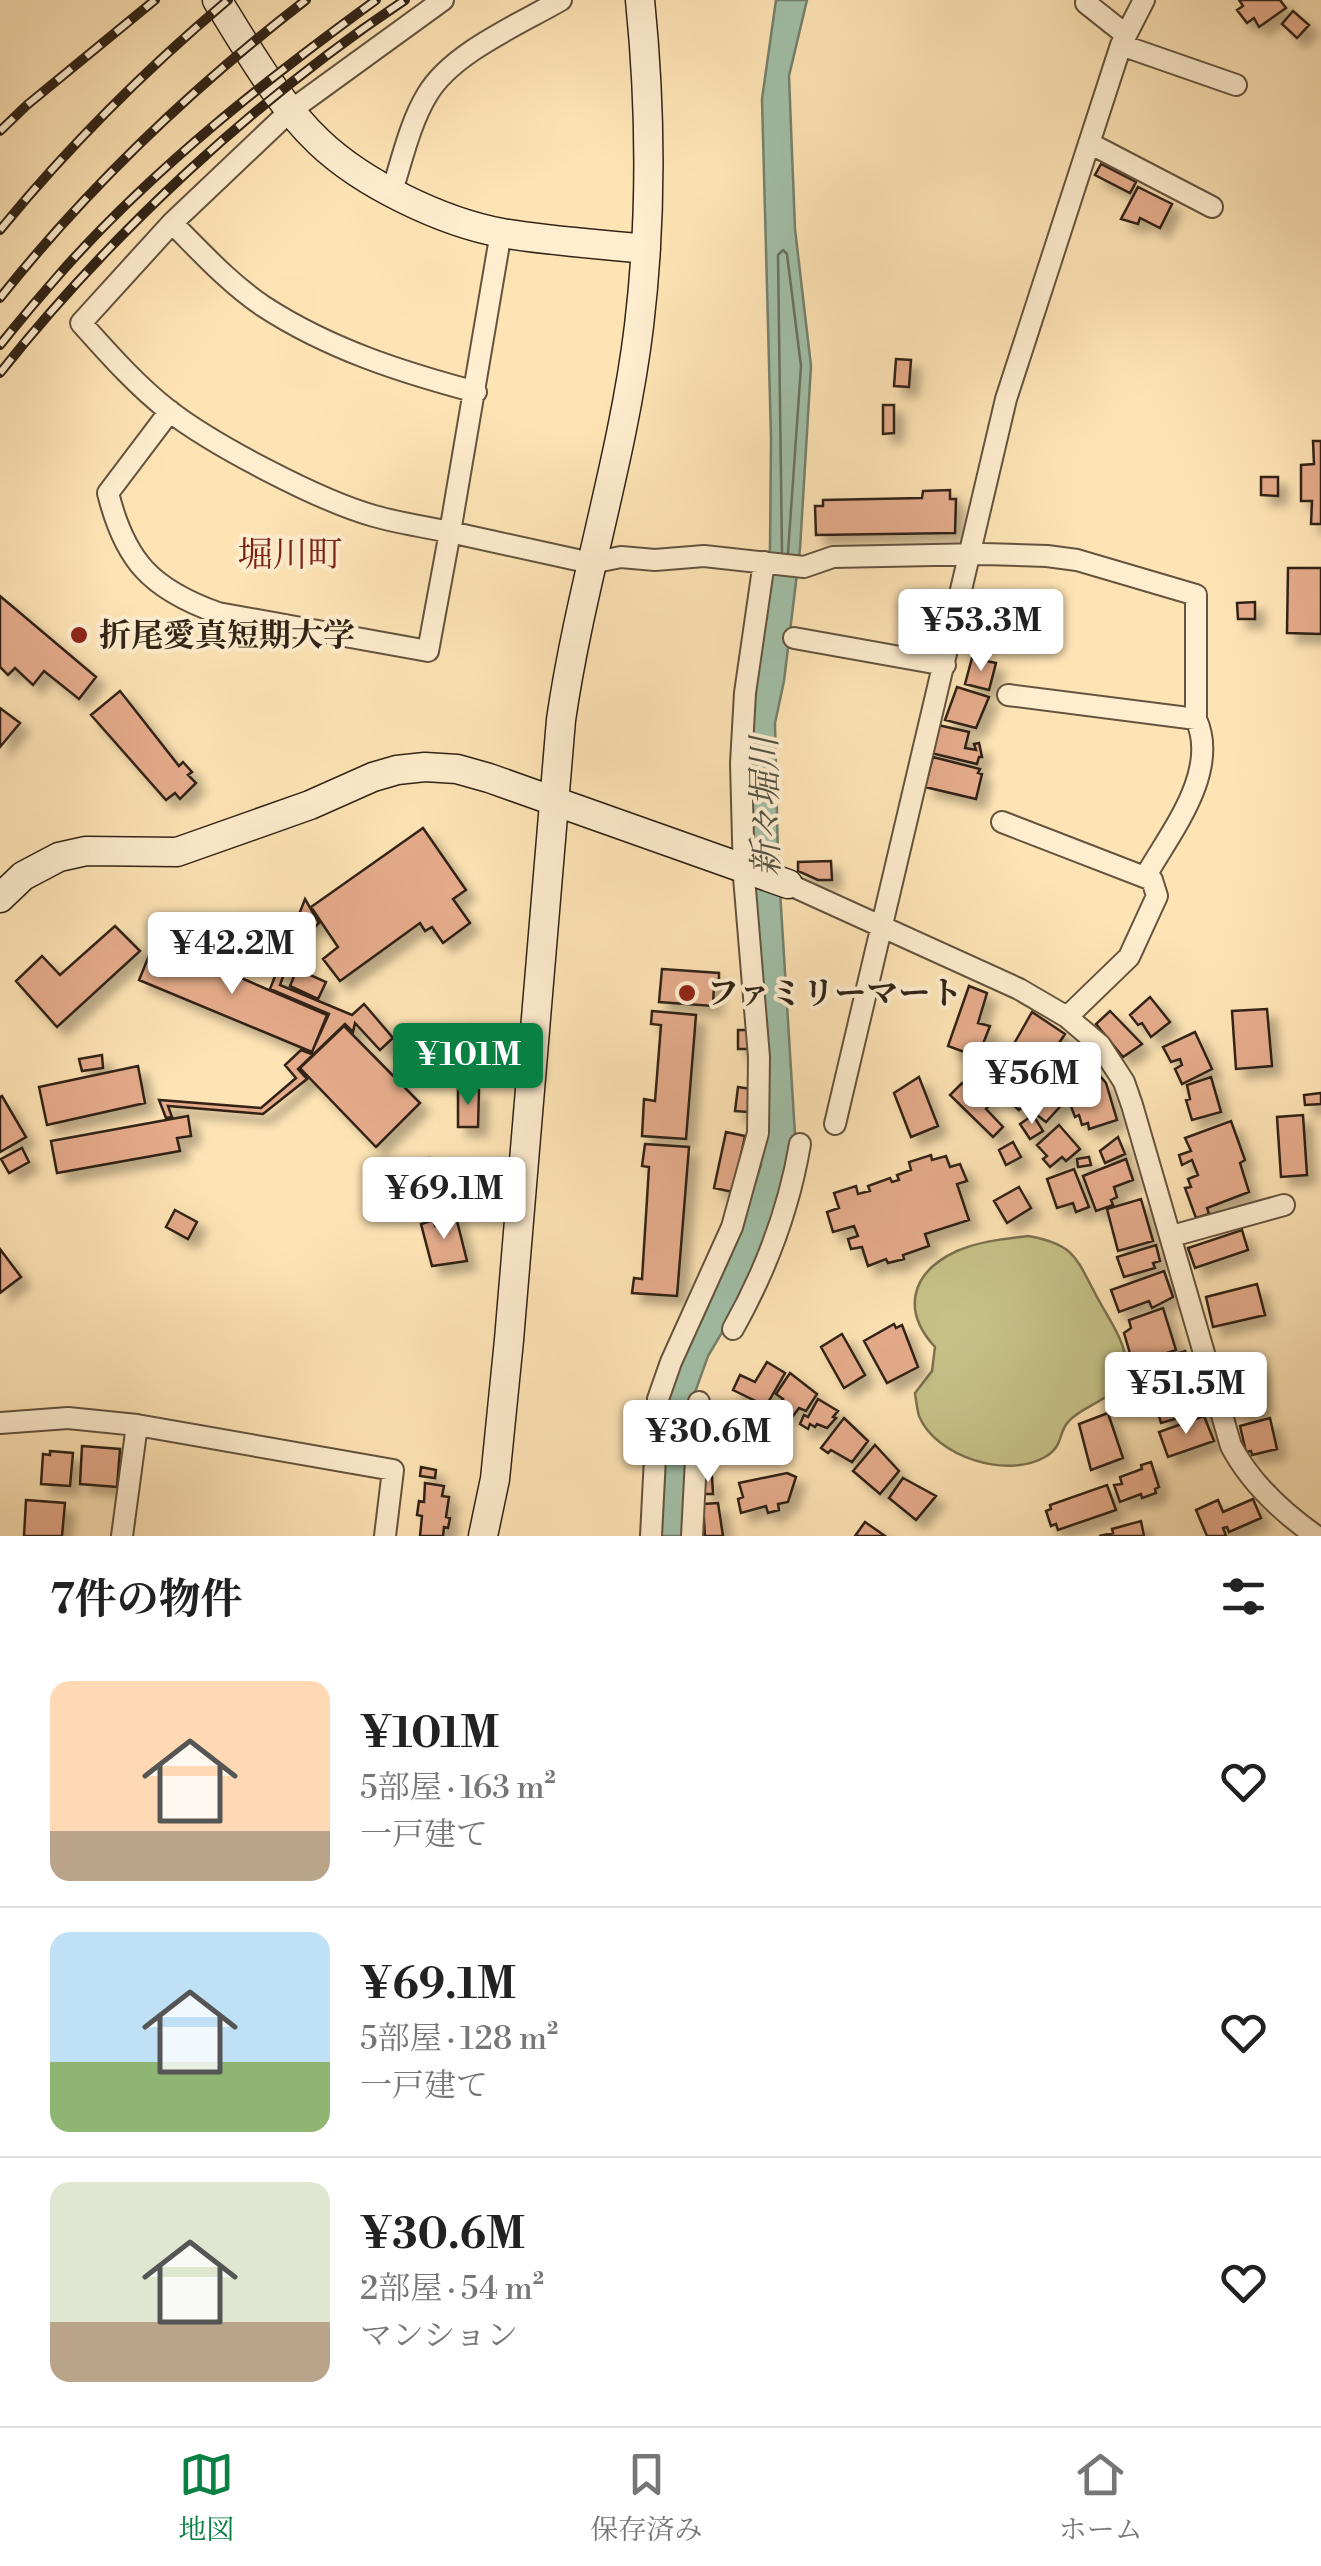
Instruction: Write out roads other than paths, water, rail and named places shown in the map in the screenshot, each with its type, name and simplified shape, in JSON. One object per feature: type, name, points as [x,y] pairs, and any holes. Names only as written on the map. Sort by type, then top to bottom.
[{"type":"street","points":[[217,0],[290,111],[320,144],[355,171],[435,212],[501,232],[646,249]]},
{"type":"street","points":[[443,0],[290,111],[172,223],[80,323],[170,411],[305,488],[371,515],[591,563],[621,558],[704,556],[798,566],[834,558],[1047,556],[1076,560],[1196,594],[1196,719],[1203,734],[1196,788],[1145,877]]},
{"type":"street","points":[[392,191],[418,114],[438,78],[465,57],[561,0]]},
{"type":"street","points":[[483,1536],[495,1479],[510,1340],[554,802],[570,658],[625,412],[639,327],[646,249],[649,90],[640,0]]},
{"type":"street","points":[[835,1124],[1006,400],[1123,40],[1144,0]]},
{"type":"street","points":[[1086,3],[1123,40],[1236,84]]},
{"type":"street","points":[[1089,143],[1212,207]]},
{"type":"street","points":[[172,223],[214,266],[261,304],[317,337],[366,360],[476,392]]},
{"type":"street","points":[[170,411],[108,493],[118,532],[131,553],[164,588],[218,613],[428,651],[501,232]]},
{"type":"street","points":[[652,1536],[658,1399],[725,1246],[758,1133],[759,1057],[741,740],[767,562]]},
{"type":"street","points":[[794,638],[945,665]]},
{"type":"street","points":[[1008,694],[1196,719]]},
{"type":"street","points":[[0,898],[24,876],[59,858],[86,851],[177,852],[310,806],[373,777],[424,767],[457,769],[784,883],[1019,988],[1068,1017],[1100,1046],[1124,1082],[1231,1446],[1252,1479],[1289,1517],[1316,1536]]},
{"type":"street","points":[[1002,822],[1152,880],[1158,896],[1129,958],[1068,1017]]},
{"type":"street","points":[[733,1329],[757,1286],[795,1177],[800,1144]]},
{"type":"street","points":[[1172,1236],[1284,1205]]},
{"type":"street","points":[[692,1536],[699,1402]]},
{"type":"street","points":[[0,1423],[68,1418],[138,1425],[393,1470],[385,1536]]},
{"type":"street","points":[[122,1536],[138,1425]]},
{"type":"water","name":"新々堀川","points":[[776,0],[807,0],[789,76],[795,229],[811,366],[800,549],[775,723],[778,858],[795,1135],[778,1205],[743,1297],[708,1356],[694,1395],[686,1436],[686,1536],[658,1536],[662,1416],[674,1369],[700,1324],[731,1255],[761,1165],[746,761],[770,548],[762,99]]},
{"type":"railway","points":[[0,131],[155,0]]},
{"type":"railway","points":[[0,230],[109,110],[228,0]]},
{"type":"railway","points":[[0,298],[106,177],[183,103],[306,0]]},
{"type":"railway","points":[[0,345],[99,231],[174,160],[253,93],[376,0]]},
{"type":"railway","points":[[0,373],[89,269],[189,171],[295,80],[405,0]]},
{"type":"place","name":"折尾愛真短期大学","points":[[79,635]]},
{"type":"place","name":"ファミリーマート","points":[[687,993]]},
{"type":"district","name":"堀川町","points":[[290,554]]}]
